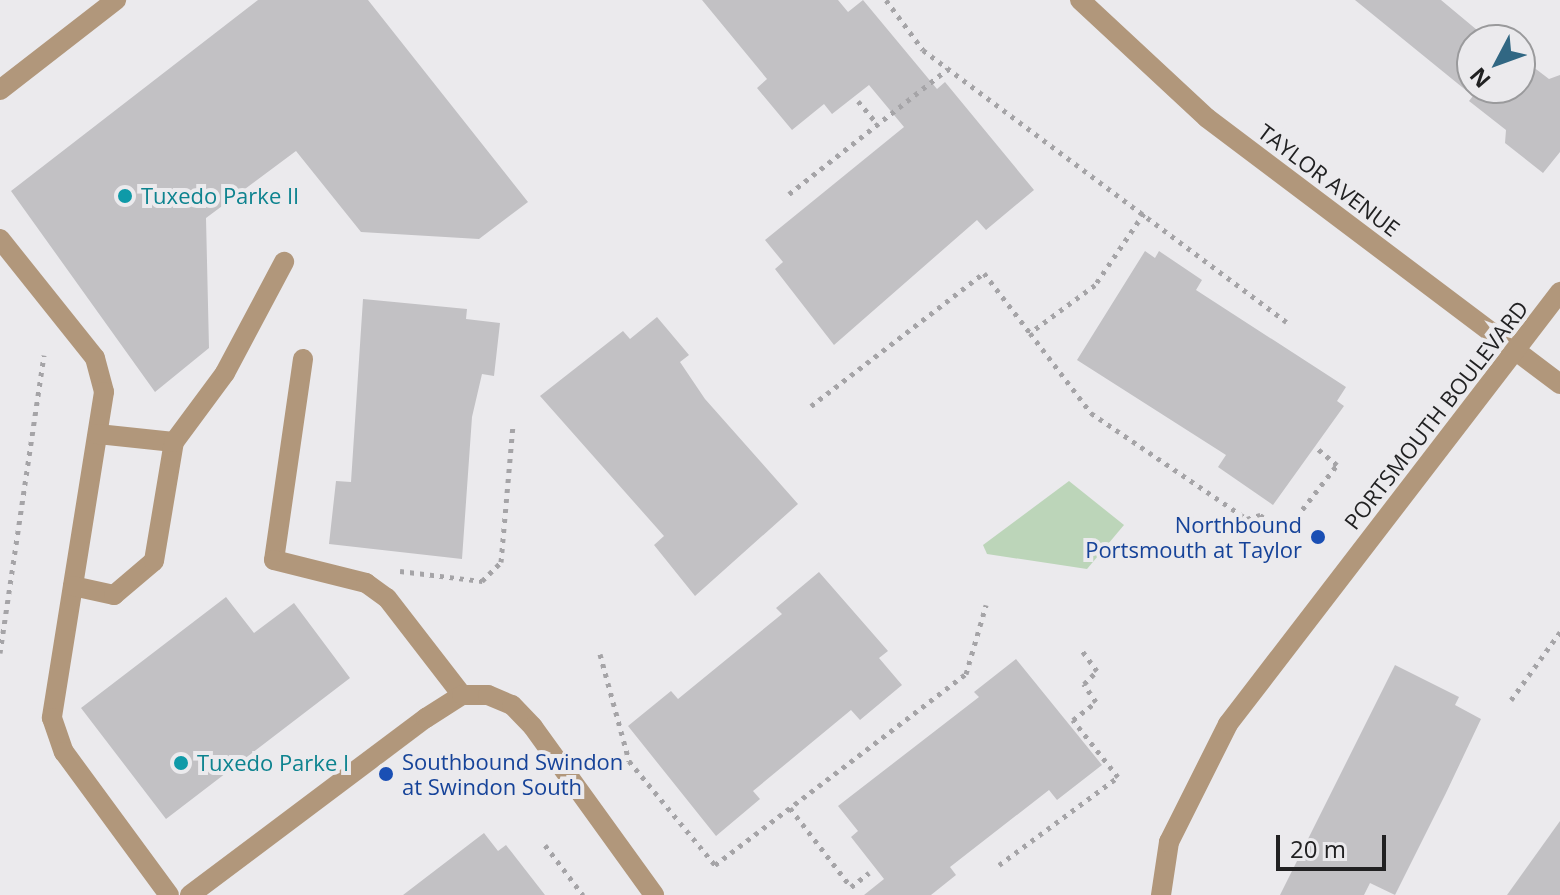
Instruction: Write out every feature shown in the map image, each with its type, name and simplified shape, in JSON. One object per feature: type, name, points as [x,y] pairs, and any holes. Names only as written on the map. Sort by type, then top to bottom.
[{"type":"street","points":[[0,90],[116,0]]},
{"type":"street","name":"TAYLOR AVENUE","points":[[1080,0],[1207,118],[1560,384]]},
{"type":"street","points":[[0,239],[95,358],[104,392],[52,718],[64,752],[169,895]]},
{"type":"street","points":[[73,586],[114,595],[154,561],[174,442],[225,373],[284,262]]},
{"type":"street","name":"PORTSMOUTH BOULEVARD","points":[[1161,895],[1169,842],[1228,724],[1560,292]]},
{"type":"street","points":[[303,359],[274,560],[366,583],[387,598],[462,695],[512,705],[654,895]]},
{"type":"street","points":[[98,434],[174,442]]},
{"type":"street","points":[[190,895],[462,695]]},
{"type":"path","points":[[886,0],[923,50],[1287,322]]},
{"type":"path","points":[[789,194],[948,69]]},
{"type":"path","points":[[858,101],[877,124]]},
{"type":"path","points":[[1030,333],[1095,285],[1144,213]]},
{"type":"path","points":[[811,406],[984,273],[1091,413],[1247,519],[1260,515],[1284,533],[1337,465],[1318,449]]},
{"type":"path","points":[[0,653],[44,355]]},
{"type":"path","points":[[387,598],[398,571],[482,581],[501,562],[513,425]]},
{"type":"path","points":[[600,654],[629,761],[715,865],[966,674],[986,605]]},
{"type":"path","points":[[1511,700],[1560,632]]},
{"type":"path","points":[[999,865],[1118,777],[1073,720],[1096,702],[1084,684],[1097,671],[1081,649]]},
{"type":"path","points":[[790,808],[851,887],[869,873]]},
{"type":"path","points":[[545,845],[583,895]]},
{"type":"green space","points":[[1069,481],[1124,525],[1087,569],[987,554],[983,545]]},
{"type":"building","name":"Tuxedo Parke II","points":[[258,0],[368,0],[528,202],[479,239],[361,232],[296,151],[206,218],[209,348],[155,392],[11,191]]},
{"type":"building","points":[[702,0],[838,0],[848,12],[863,0],[937,89],[945,82],[1034,190],[986,230],[977,220],[834,345],[775,269],[783,262],[765,240],[904,127],[869,85],[832,114],[824,104],[792,130],[757,88],[767,79]]},
{"type":"building","points":[[1355,0],[1441,0],[1470,24],[1456,24],[1456,82]]},
{"type":"building","points":[[1536,69],[1549,79],[1560,75],[1560,152],[1543,173],[1505,143],[1506,130],[1473,104],[1536,104]]},
{"type":"building","points":[[1145,251],[1155,258],[1159,251],[1202,280],[1196,290],[1346,387],[1337,401],[1344,406],[1273,505],[1218,467],[1226,455],[1077,360]]},
{"type":"building","points":[[363,299],[467,309],[466,319],[500,323],[494,376],[482,374],[472,417],[462,559],[329,544],[336,481],[351,482]]},
{"type":"building","points":[[657,317],[689,355],[680,362],[705,399],[798,504],[695,596],[654,545],[664,536],[540,396],[623,331],[630,339]]},
{"type":"building","points":[[819,572],[888,651],[879,658],[902,685],[860,720],[851,710],[753,791],[760,799],[716,836],[628,726],[671,691],[678,699],[782,614],[776,608]]},
{"type":"building","name":"Tuxedo Parke I","points":[[226,597],[254,633],[294,603],[350,678],[166,819],[81,708]]},
{"type":"building","points":[[1016,659],[1102,765],[1057,800],[1049,790],[950,867],[956,875],[931,895],[864,895],[884,879],[851,837],[858,831],[838,806],[979,697],[974,692]]},
{"type":"building","points":[[1395,665],[1459,697],[1455,705],[1481,719],[1395,895],[1370,883],[1364,895],[1280,895]]},
{"type":"building","points":[[1560,821],[1560,895],[1507,895]]},
{"type":"building","points":[[484,833],[498,851],[506,845],[545,895],[403,895]]},
{"type":"place","name":"Tuxedo Parke II","points":[[125,196]]},
{"type":"place","name":"Northbound Portsmouth at Taylor","points":[[1318,537]]},
{"type":"place","name":"Tuxedo Parke I","points":[[181,763]]},
{"type":"place","name":"Southbound Swindon at Swindon South","points":[[386,774]]}]
